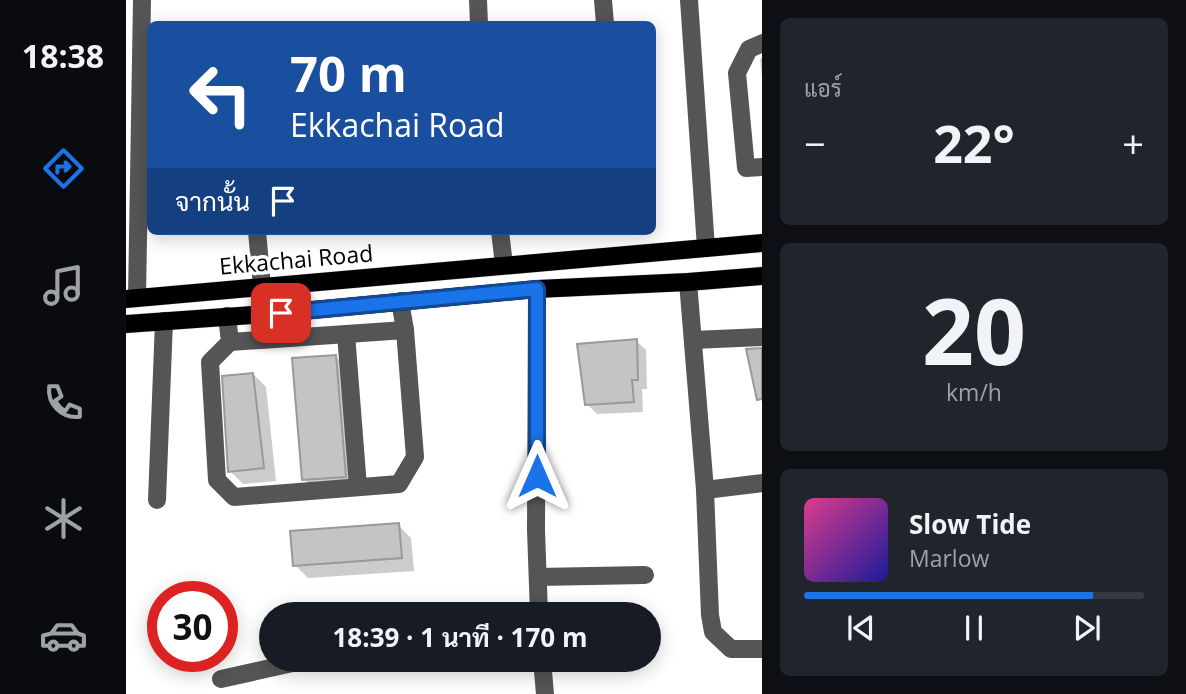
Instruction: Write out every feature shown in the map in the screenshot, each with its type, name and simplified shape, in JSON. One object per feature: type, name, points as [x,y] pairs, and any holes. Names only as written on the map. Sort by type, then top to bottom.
[{"type":"main road","name":"Ekkachai Road","points":[[132,298],[762,243]]},
{"type":"main road","points":[[126,324],[281,313],[537,289],[761,276]]},
{"type":"street","points":[[132,298],[142,0]]},
{"type":"street","points":[[478,0],[479,21]]},
{"type":"street","points":[[603,0],[605,21]]},
{"type":"street","points":[[689,0],[706,248]]},
{"type":"street","points":[[762,43],[749,49],[737,73],[746,168],[762,167]]},
{"type":"street","points":[[258,235],[270,286]]},
{"type":"street","points":[[500,235],[504,265]]},
{"type":"street","points":[[688,282],[705,490],[713,632],[731,649],[762,649]]},
{"type":"street","points":[[537,289],[536,530],[539,602]]},
{"type":"street","points":[[400,301],[405,330],[415,457],[399,484],[234,497],[217,480],[210,362],[230,342],[405,330]]},
{"type":"street","points":[[227,316],[230,342]]},
{"type":"street","points":[[157,500],[164,321]]},
{"type":"street","points":[[346,334],[358,487]]},
{"type":"street","points":[[693,340],[762,337]]},
{"type":"street","points":[[705,490],[762,483]]},
{"type":"street","points":[[538,577],[645,575]]},
{"type":"street","points":[[221,679],[259,671]]},
{"type":"street","points":[[543,672],[545,694]]},
{"type":"building","points":[[637,339],[638,380],[632,380],[634,402],[585,405],[577,344]]},
{"type":"building","points":[[762,348],[762,399],[757,400],[746,349]]},
{"type":"building","points":[[336,355],[346,477],[302,480],[292,358]]},
{"type":"building","points":[[253,373],[264,468],[228,472],[222,376]]},
{"type":"building","points":[[399,523],[402,558],[293,566],[290,531]]},
{"type":"route","points":[[281,313],[537,289],[537,476]]}]
